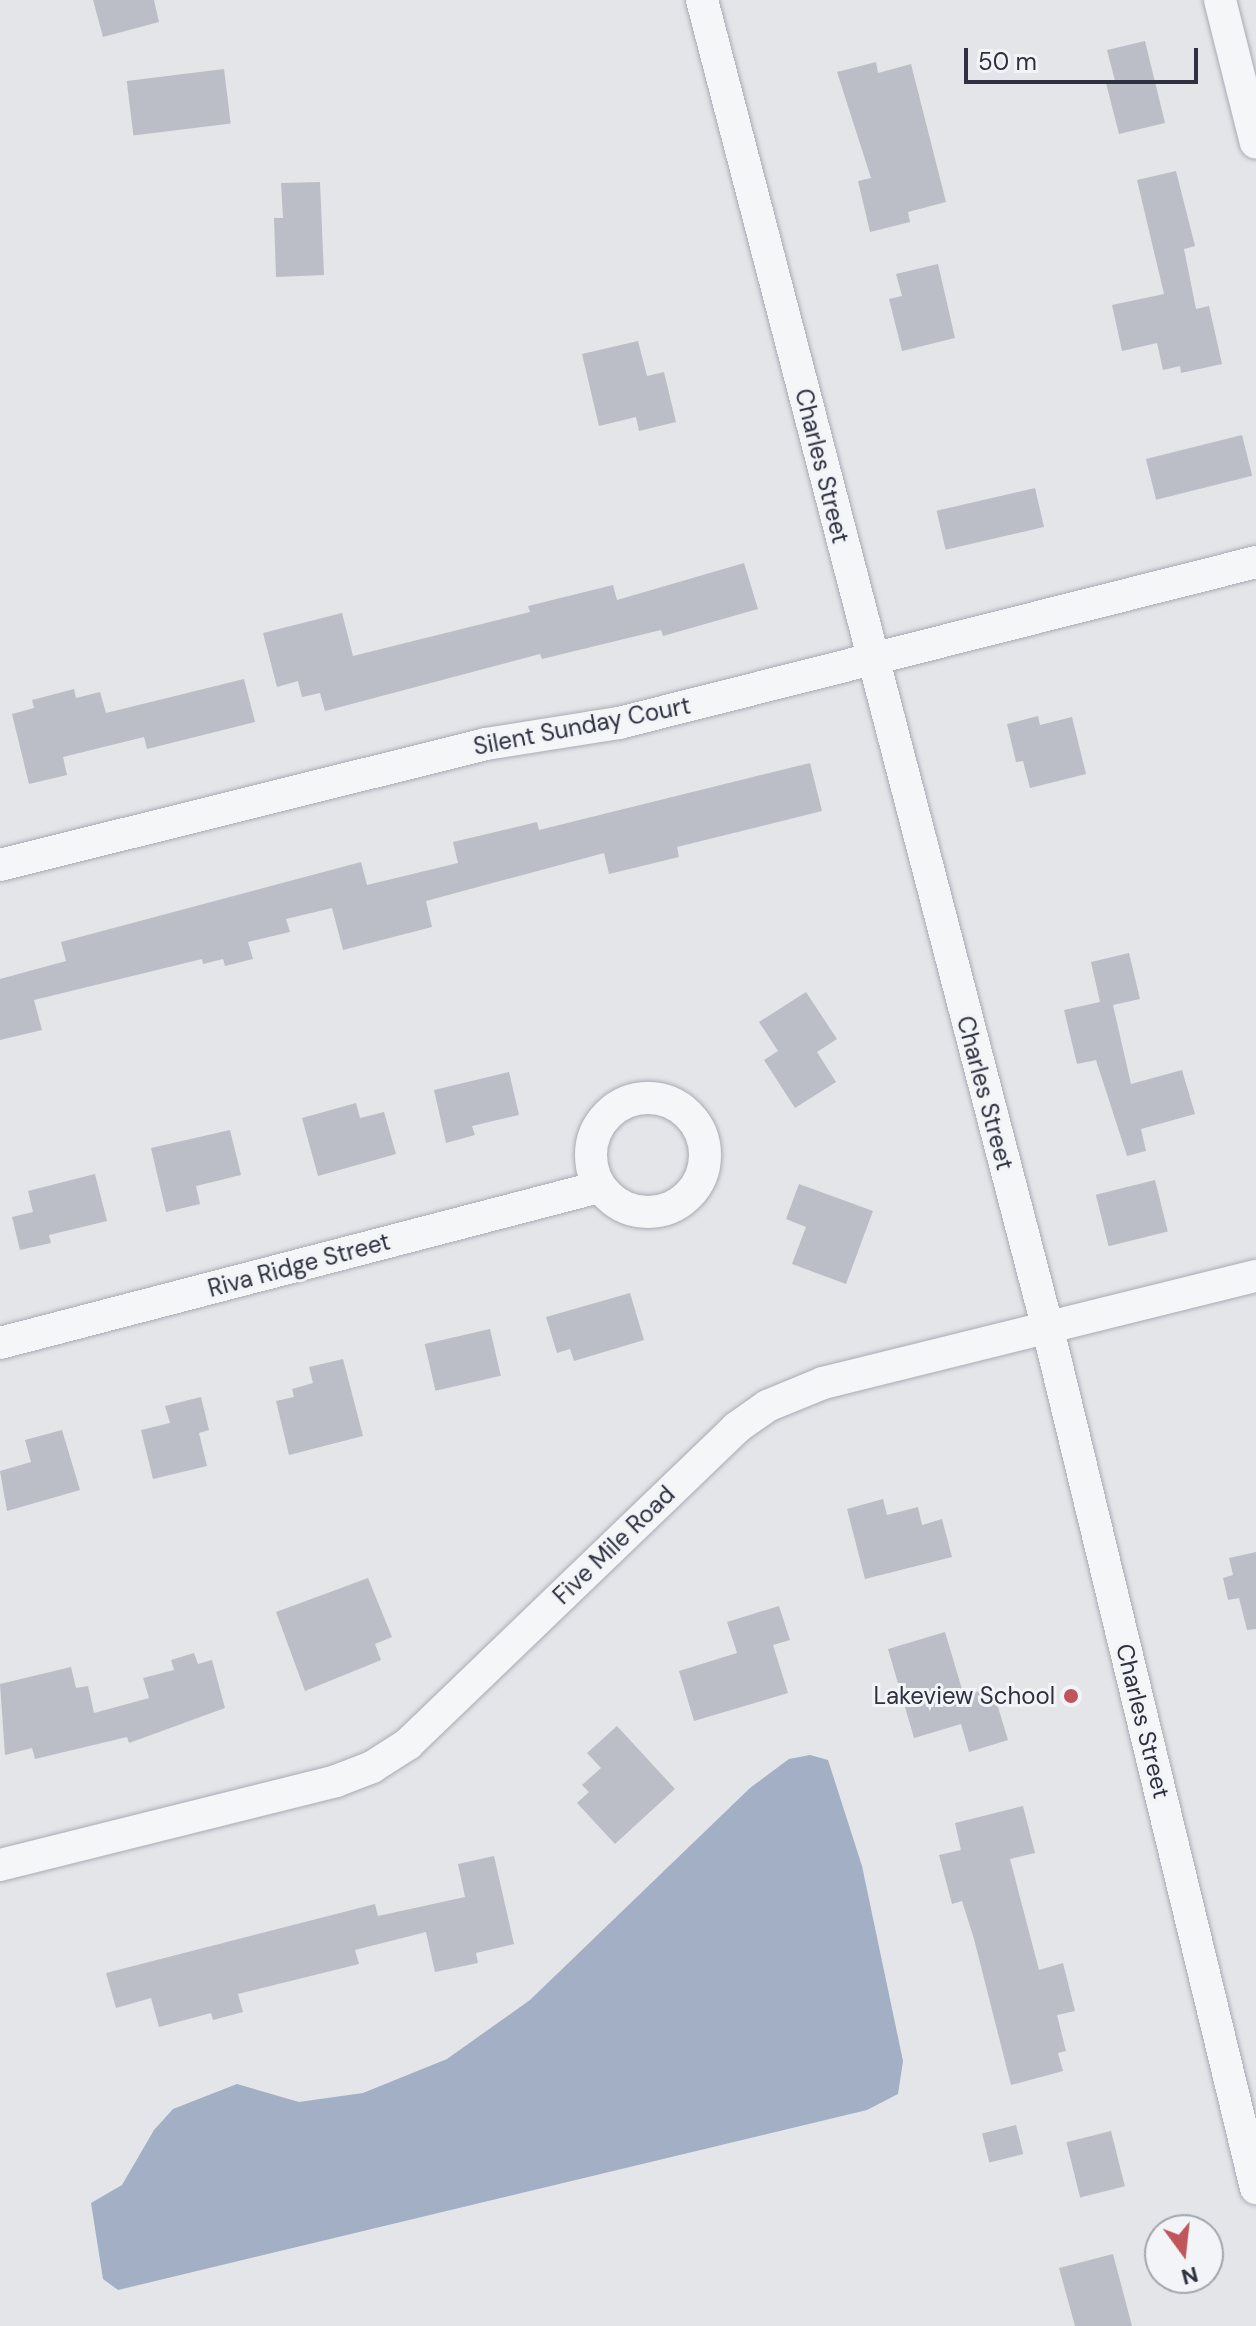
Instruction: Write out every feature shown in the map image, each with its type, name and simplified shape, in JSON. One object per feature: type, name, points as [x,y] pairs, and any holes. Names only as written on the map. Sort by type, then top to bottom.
[{"type":"street","name":"Charles Street","points":[[702,0],[1048,1329],[1256,2188]]},
{"type":"street","points":[[1220,0],[1256,143]]},
{"type":"street","name":"Silent Sunday Court","points":[[0,865],[486,744],[619,723],[1256,562]]},
{"type":"street","name":"Riva Ridge Street","points":[[0,1343],[599,1187]]},
{"type":"street","name":"Five Mile Road","points":[[0,1865],[336,1781],[372,1767],[408,1744],[736,1428],[767,1406],[823,1383],[1256,1276]]},
{"type":"water","points":[[810,1755],[828,1760],[862,1866],[903,2061],[898,2094],[867,2110],[118,2290],[103,2279],[91,2203],[122,2185],[154,2130],[173,2109],[237,2084],[299,2102],[363,2093],[447,2059],[530,2000],[750,1788],[789,1759]]},
{"type":"building","points":[[93,0],[154,0],[159,22],[103,37]]},
{"type":"building","points":[[1145,41],[1165,123],[1119,134],[1106,83],[1115,81],[1107,50]]},
{"type":"building","points":[[876,62],[878,73],[911,64],[946,202],[908,212],[910,222],[870,232],[858,181],[871,178],[837,72]]},
{"type":"building","points":[[224,69],[231,124],[133,136],[127,81]]},
{"type":"building","points":[[1176,171],[1195,246],[1184,249],[1196,309],[1209,306],[1222,364],[1181,373],[1180,366],[1163,370],[1157,343],[1122,351],[1112,305],[1164,294],[1137,180]]},
{"type":"building","points":[[320,182],[324,275],[276,277],[274,218],[283,218],[281,183]]},
{"type":"building","points":[[938,264],[955,338],[902,351],[889,299],[902,296],[896,274]]},
{"type":"building","points":[[638,341],[647,376],[664,372],[676,422],[639,431],[636,417],[599,426],[582,354]]},
{"type":"building","points":[[1242,435],[1252,476],[1156,500],[1146,459]]},
{"type":"building","points":[[1035,488],[1044,527],[946,550],[937,511]]},
{"type":"building","points":[[744,563],[758,609],[663,636],[661,630],[542,659],[540,654],[325,711],[320,693],[302,697],[298,681],[277,687],[263,633],[342,613],[353,656],[530,612],[528,606],[613,585],[617,600]]},
{"type":"building","points":[[244,679],[255,722],[147,749],[144,737],[63,757],[67,775],[29,784],[12,714],[34,708],[32,700],[74,689],[76,698],[100,692],[106,713]]},
{"type":"building","points":[[1038,716],[1040,725],[1072,717],[1086,774],[1030,788],[1023,761],[1016,762],[1007,724]]},
{"type":"building","points":[[810,763],[822,811],[677,847],[679,857],[609,874],[604,853],[426,901],[432,927],[343,950],[332,908],[286,919],[290,932],[248,942],[253,959],[225,966],[223,959],[203,964],[202,959],[34,1000],[42,1030],[0,1040],[0,979],[66,961],[61,942],[361,862],[367,885],[458,863],[453,842],[537,822],[539,830]]},
{"type":"building","points":[[1129,953],[1140,999],[1113,1005],[1131,1084],[1182,1070],[1195,1114],[1141,1129],[1146,1151],[1127,1156],[1096,1060],[1077,1064],[1064,1010],[1100,1002],[1091,962]]},
{"type":"building","points":[[806,992],[837,1039],[817,1052],[836,1082],[795,1108],[764,1060],[778,1051],[759,1022]]},
{"type":"building","points":[[509,1072],[519,1115],[472,1126],[475,1135],[446,1143],[434,1090]]},
{"type":"building","points":[[356,1103],[360,1118],[384,1112],[396,1154],[318,1176],[302,1118]]},
{"type":"building","points":[[230,1130],[241,1175],[196,1186],[200,1204],[166,1212],[151,1148]]},
{"type":"building","points":[[95,1174],[107,1221],[49,1235],[51,1243],[20,1250],[12,1217],[33,1212],[28,1191]]},
{"type":"building","points":[[1155,1180],[1168,1231],[1109,1246],[1096,1195]]},
{"type":"building","points":[[799,1184],[873,1211],[846,1284],[792,1264],[806,1227],[786,1219]]},
{"type":"building","points":[[630,1293],[644,1340],[574,1361],[570,1349],[557,1353],[546,1317]]},
{"type":"building","points":[[490,1329],[501,1376],[436,1391],[425,1344]]},
{"type":"building","points":[[343,1359],[363,1436],[289,1455],[276,1401],[294,1397],[292,1389],[313,1383],[309,1367]]},
{"type":"building","points":[[201,1397],[209,1430],[199,1433],[207,1466],[153,1479],[141,1430],[170,1423],[165,1406]]},
{"type":"building","points":[[62,1430],[80,1490],[7,1511],[0,1471],[31,1462],[25,1440]]},
{"type":"building","points":[[883,1499],[887,1515],[918,1507],[922,1525],[942,1519],[952,1557],[865,1579],[847,1509]]},
{"type":"building","points":[[1256,1552],[1256,1629],[1247,1630],[1239,1598],[1228,1600],[1223,1578],[1233,1575],[1229,1558]]},
{"type":"building","points":[[368,1578],[392,1637],[375,1644],[381,1660],[305,1691],[276,1612]]},
{"type":"building","points":[[779,1606],[790,1640],[773,1645],[788,1693],[694,1721],[679,1671],[737,1653],[727,1622]]},
{"type":"building","points":[[945,1632],[964,1696],[992,1687],[1008,1740],[969,1752],[961,1724],[914,1738],[888,1649]]},
{"type":"building","points":[[194,1653],[198,1664],[212,1660],[225,1708],[129,1743],[127,1737],[35,1759],[32,1748],[5,1755],[0,1684],[71,1667],[76,1688],[88,1686],[94,1713],[149,1698],[143,1678],[174,1670],[171,1660]]},
{"type":"building","points":[[617,1726],[675,1789],[615,1844],[577,1803],[589,1792],[582,1785],[601,1768],[587,1753]]},
{"type":"building","points":[[1023,1806],[1035,1853],[1010,1859],[1039,1970],[1063,1963],[1075,2011],[1057,2015],[1066,2051],[1058,2053],[1063,2071],[1011,2085],[974,1939],[962,1901],[952,1904],[939,1855],[961,1850],[955,1823]]},
{"type":"building","points":[[494,1856],[514,1944],[476,1953],[478,1963],[435,1972],[426,1932],[355,1950],[359,1964],[238,1994],[243,2012],[213,2020],[211,2013],[159,2027],[151,1998],[116,2008],[106,1973],[375,1904],[378,1916],[465,1897],[458,1864]]},
{"type":"building","points":[[1016,2125],[1023,2154],[989,2163],[982,2133]]},
{"type":"building","points":[[1111,2131],[1125,2186],[1080,2197],[1066,2142]]},
{"type":"building","points":[[1113,2254],[1132,2326],[1075,2326],[1059,2268]]},
{"type":"place","name":"Lakeview School","points":[[1071,1696]]}]
